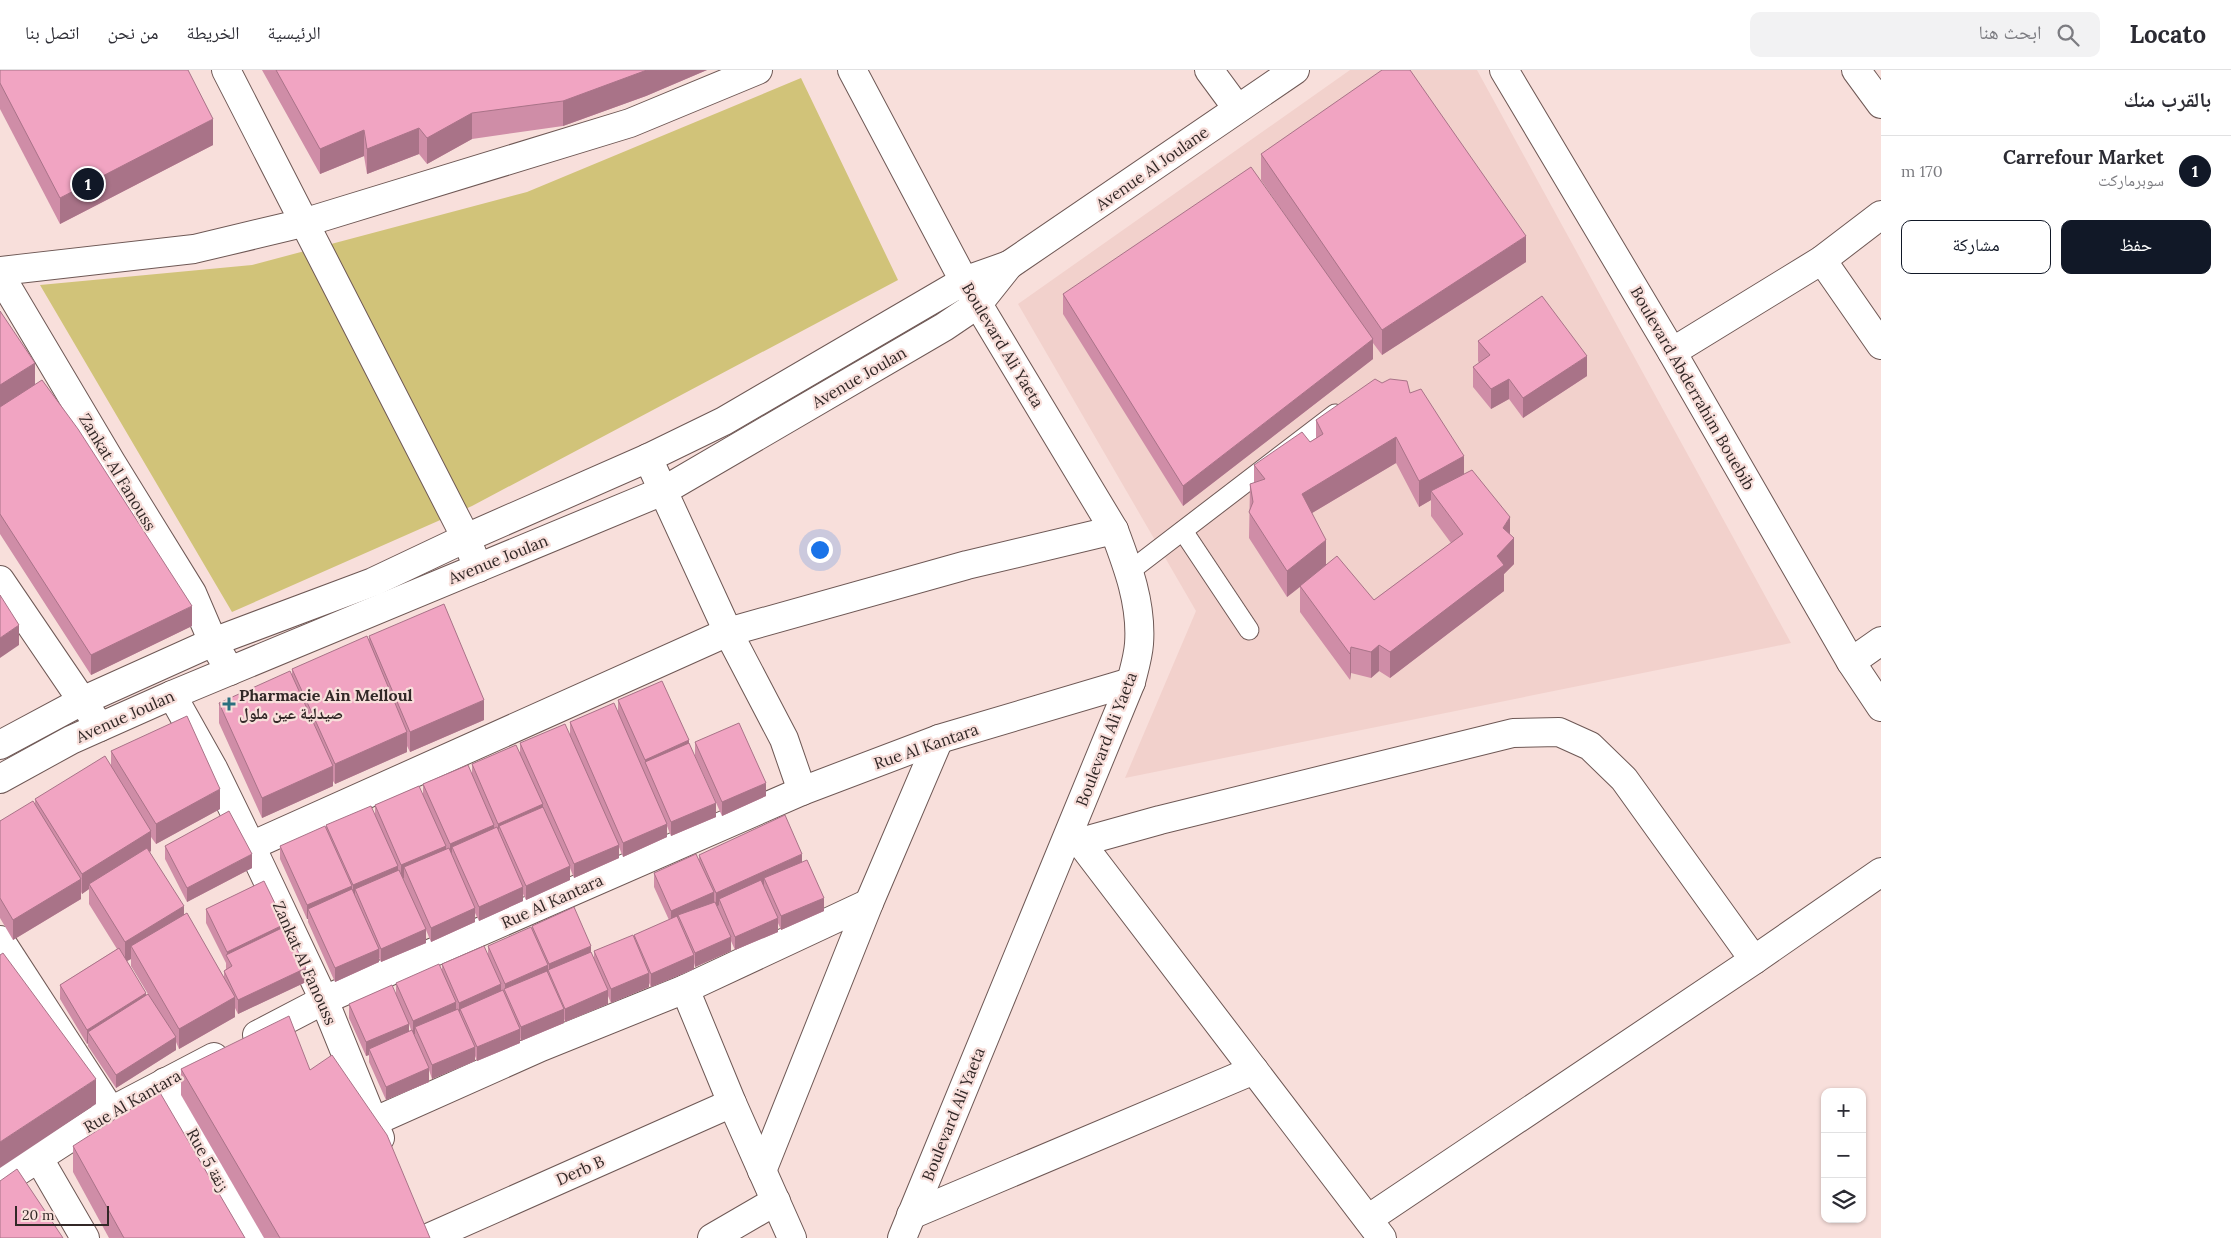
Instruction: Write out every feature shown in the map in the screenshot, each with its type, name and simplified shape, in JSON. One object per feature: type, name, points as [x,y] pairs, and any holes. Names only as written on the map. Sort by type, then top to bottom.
[{"type":"street","points":[[226,70],[466,538],[478,568]]},
{"type":"street","points":[[0,271],[194,249],[303,223],[630,123],[758,70]]},
{"type":"street","name":"Boulevard Ali Yaeta","points":[[852,70],[964,281],[1114,530],[1130,572],[1139,624],[1139,645],[1132,682],[1076,836],[906,1227]]},
{"type":"street","points":[[1208,70],[1237,108]]},
{"type":"street","name":"Avenue Al Joulane","points":[[964,281],[1009,265],[1295,70]]},
{"type":"street","name":"Boulevard Abderrahim Bouebib","points":[[1504,70],[1672,352],[1851,662],[1881,707]]},
{"type":"street","points":[[1856,70],[1881,104]]},
{"type":"street","points":[[1672,352],[1822,260],[1881,215]]},
{"type":"street","points":[[1822,260],[1881,345]]},
{"type":"street","name":"Avenue Al Joulane","points":[[978,304],[1009,265]]},
{"type":"street","name":"Zankat Al Fanouss","points":[[0,276],[192,593],[213,642],[230,671]]},
{"type":"street","name":"Avenue Joulan","points":[[0,745],[82,700],[213,642],[373,582],[466,538],[648,458],[724,421],[964,281]]},
{"type":"street","name":"Avenue Joulan","points":[[0,779],[71,740],[172,695],[663,491],[944,327],[978,304]]},
{"type":"street","points":[[648,458],[728,632],[784,739],[802,791]]},
{"type":"street","points":[[251,846],[728,632],[967,565],[1114,530]]},
{"type":"street","points":[[0,580],[100,727]]},
{"type":"street","points":[[1851,662],[1881,641]]},
{"type":"street","name":"Rue Al Kantara","points":[[0,1183],[111,1111],[324,1000],[802,791],[939,739],[1132,682]]},
{"type":"street","name":"Zankat Al Fanouss","points":[[172,695],[213,768],[324,1000],[389,1158]]},
{"type":"street","points":[[1754,960],[1624,779],[1590,746],[1559,732],[1513,733],[1160,820],[1076,836],[1377,1233],[1754,960],[1881,872]]},
{"type":"street","points":[[762,1171],[869,902],[939,739]]},
{"type":"street","points":[[373,1122],[541,1047],[685,989],[869,902]]},
{"type":"street","points":[[2,948],[111,1111]]},
{"type":"street","points":[[685,989],[732,1103],[792,1238]]},
{"type":"street","points":[[906,1227],[1254,1070]]},
{"type":"street","name":"Rue 5 زنقة","points":[[165,1082],[251,1238]]},
{"type":"street","name":"Derb B","points":[[423,1232],[732,1103]]},
{"type":"street","points":[[38,1157],[85,1238]]},
{"type":"street","points":[[712,1238],[776,1201]]},
{"type":"lane","points":[[1130,572],[1346,405]]},
{"type":"lane","points":[[1182,531],[1249,630]]},
{"type":"shaded area","points":[[1350,70],[1477,70],[1791,643],[1125,778],[1196,611],[1018,304]]},
{"type":"shaded area","points":[[801,78],[898,280],[472,506],[232,612],[40,285],[252,265],[527,192]]},
{"type":"building","points":[[0,70],[188,70],[213,119],[60,198],[0,83]]},
{"type":"building","points":[[276,70],[647,70],[563,101],[472,113],[427,138],[419,128],[367,149],[364,130],[320,149]]},
{"type":"building","points":[[1382,70],[1410,70],[1526,236],[1382,330],[1261,154]]},
{"type":"building","points":[[1251,167],[1373,339],[1183,486],[1063,294]]},
{"type":"building","points":[[1542,296],[1587,356],[1523,398],[1509,379],[1491,389],[1473,367],[1490,355],[1478,341]]},
{"type":"building","points":[[0,311],[35,363],[0,385]]},
{"type":"building","points":[[1375,379],[1382,383],[1390,379],[1407,381],[1410,393],[1421,389],[1464,456],[1419,481],[1396,437],[1302,494],[1326,540],[1287,571],[1249,512],[1253,502],[1250,484],[1265,479],[1254,465],[1302,432],[1310,442],[1323,434],[1316,420]]},
{"type":"building","points":[[42,380],[78,429],[192,606],[91,655],[0,514],[0,407]]},
{"type":"building","points":[[1472,470],[1510,517],[1503,528],[1514,538],[1497,556],[1504,565],[1390,652],[1379,645],[1371,652],[1351,647],[1350,654],[1300,586],[1337,556],[1374,600],[1463,534],[1431,491]]},
{"type":"building","points":[[0,595],[19,625],[0,638]]},
{"type":"building","points":[[444,604],[484,700],[410,732],[369,636]]},
{"type":"building","points":[[367,636],[407,732],[335,764],[292,669]]},
{"type":"building","points":[[290,671],[333,766],[262,798],[219,703]]},
{"type":"building","points":[[662,681],[689,740],[645,760],[618,700]]},
{"type":"building","points":[[614,703],[667,824],[623,843],[570,722]]},
{"type":"building","points":[[187,716],[220,789],[156,824],[111,751]]},
{"type":"building","points":[[739,723],[766,783],[722,802],[695,742]]},
{"type":"building","points":[[565,724],[619,845],[574,864],[520,743]]},
{"type":"building","points":[[689,743],[716,803],[671,822],[645,762]]},
{"type":"building","points":[[516,745],[543,804],[498,824],[472,764]]},
{"type":"building","points":[[105,756],[151,831],[82,874],[35,799]]},
{"type":"building","points":[[468,765],[494,825],[450,844],[423,784]]},
{"type":"building","points":[[419,786],[446,846],[401,865],[375,805]]},
{"type":"building","points":[[33,801],[81,879],[13,920],[0,898],[0,821]]},
{"type":"building","points":[[371,806],[398,866],[353,885],[326,825]]},
{"type":"building","points":[[543,807],[570,866],[526,886],[499,826]]},
{"type":"building","points":[[229,811],[252,854],[187,888],[165,846]]},
{"type":"building","points":[[785,815],[802,854],[716,893],[699,855]]},
{"type":"building","points":[[325,826],[352,886],[307,905],[280,846]]},
{"type":"building","points":[[497,827],[523,887],[479,907],[452,847]]},
{"type":"building","points":[[147,848],[184,906],[125,942],[89,884]]},
{"type":"building","points":[[449,848],[475,908],[431,928],[404,867]]},
{"type":"building","points":[[696,854],[714,892],[671,911],[654,873]]},
{"type":"building","points":[[807,860],[824,898],[781,916],[764,878]]},
{"type":"building","points":[[399,870],[426,929],[381,949],[355,889]]},
{"type":"building","points":[[761,880],[778,918],[735,937],[719,899]]},
{"type":"building","points":[[264,881],[285,924],[227,952],[206,909]]},
{"type":"building","points":[[352,889],[379,949],[335,968],[308,909]]},
{"type":"building","points":[[715,902],[731,937],[695,953],[678,915]]},
{"type":"building","points":[[574,907],[591,946],[549,964],[532,926]]},
{"type":"building","points":[[187,913],[235,997],[179,1029],[131,946]]},
{"type":"building","points":[[677,916],[694,955],[651,974],[634,935]]},
{"type":"building","points":[[286,926],[306,968],[238,1000],[224,971],[232,966],[226,955]]},
{"type":"building","points":[[531,927],[548,965],[505,984],[488,946]]},
{"type":"building","points":[[633,935],[649,973],[611,989],[594,951]]},
{"type":"building","points":[[484,946],[501,984],[459,1003],[442,964]]},
{"type":"building","points":[[119,948],[146,993],[87,1030],[60,985]]},
{"type":"building","points":[[591,952],[608,990],[565,1009],[548,970]]},
{"type":"building","points":[[3,953],[96,1079],[0,1142],[0,955]]},
{"type":"building","points":[[439,964],[456,1002],[413,1021],[396,983]]},
{"type":"building","points":[[547,971],[564,1009],[521,1027],[504,989]]},
{"type":"building","points":[[392,985],[409,1024],[366,1042],[349,1004]]},
{"type":"building","points":[[503,990],[520,1029],[477,1047],[460,1009]]},
{"type":"building","points":[[148,994],[176,1037],[116,1075],[88,1032]]},
{"type":"building","points":[[458,1009],[475,1047],[432,1065],[415,1027]]},
{"type":"building","points":[[289,1016],[310,1070],[332,1055],[387,1135],[430,1238],[280,1238],[181,1069]]},
{"type":"building","points":[[412,1030],[429,1068],[386,1087],[369,1049]]},
{"type":"building","points":[[159,1091],[245,1238],[124,1238],[73,1146]]},
{"type":"building","points":[[17,1169],[63,1238],[0,1238],[0,1181]]},
{"type":"place","name":"Carrefour Market","points":[[88,184]]},
{"type":"place","name":"Pharmacie Ain Melloul صيدلية عين ملول","points":[[229,704]]}]
